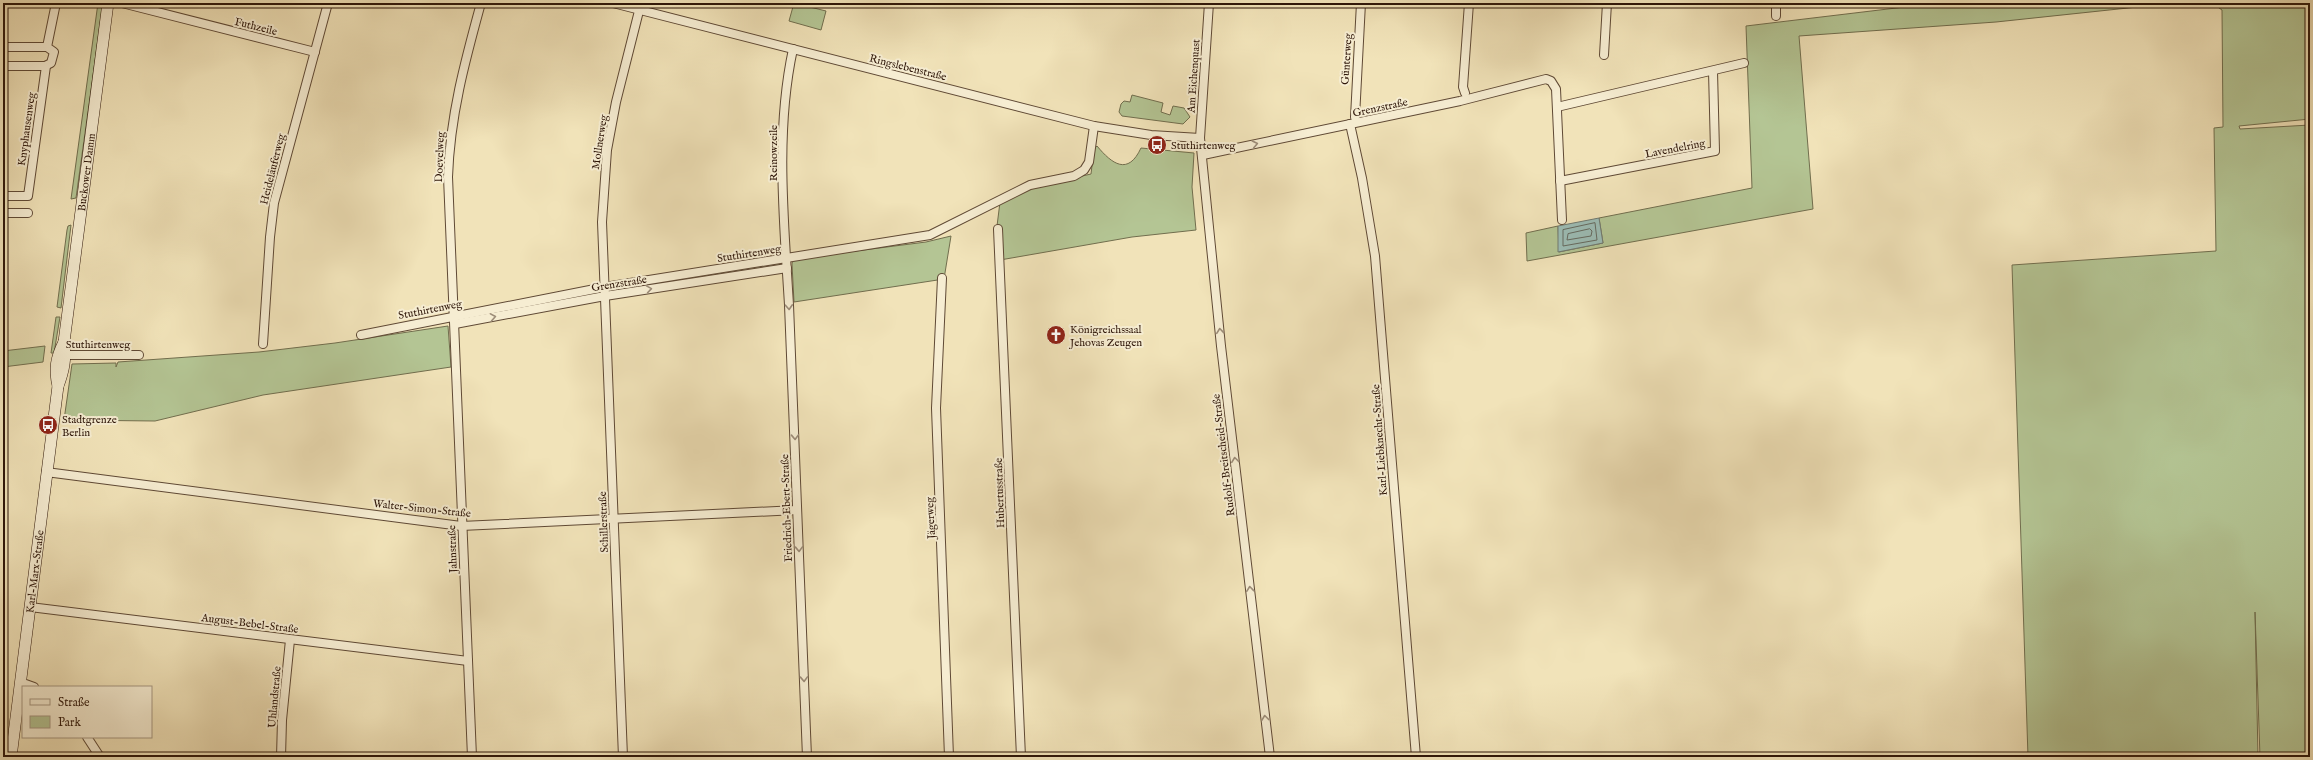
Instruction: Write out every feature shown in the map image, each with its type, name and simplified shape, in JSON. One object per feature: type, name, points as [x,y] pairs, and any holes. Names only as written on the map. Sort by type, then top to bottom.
[{"type":"main road","name":"Buckower Damm","points":[[61,360],[108,3]]},
{"type":"main road","name":"Karl-Marx-Straße","points":[[11,757],[58,386],[54,371],[61,360]]},
{"type":"street","name":"Knyphausenweg","points":[[3,196],[28,196],[45,66],[51,63],[54,56],[53,50],[47,46],[56,3]]},
{"type":"street","name":"Futhzeile","points":[[122,3],[315,52]]},
{"type":"street","name":"Heideläuferweg","points":[[263,344],[270,233],[274,203],[328,3]]},
{"type":"street","name":"Doevelweg","points":[[454,320],[449,151],[458,90],[481,3]]},
{"type":"street","name":"Ringslebenstraße","points":[[613,3],[640,6],[793,48],[1094,126],[1144,134],[1200,138]]},
{"type":"street","name":"Am Eichenquast","points":[[1203,153],[1200,138],[1209,3]]},
{"type":"street","name":"Günterweg","points":[[1354,117],[1361,3]]},
{"type":"street","points":[[1465,92],[1464,87],[1469,3]]},
{"type":"street","points":[[1604,55],[1607,3]]},
{"type":"street","points":[[1776,3],[1776,16]]},
{"type":"street","name":"Mollnerweg","points":[[605,287],[602,222],[607,150],[616,102],[640,6]]},
{"type":"street","points":[[3,47],[47,46]]},
{"type":"street","name":"Reinowzeile","points":[[786,258],[784,112],[788,72],[793,48]]},
{"type":"street","points":[[1562,220],[1557,107],[1744,64]]},
{"type":"street","points":[[3,66],[45,66]]},
{"type":"street","name":"Lavendelring","points":[[1560,181],[1715,151],[1713,71]]},
{"type":"street","name":"Grenzstraße","points":[[1203,153],[1460,101],[1540,80],[1551,81],[1556,89],[1557,107]]},
{"type":"street","name":"Karl-Liebknecht-Straße","points":[[1350,124],[1362,178],[1375,256],[1416,757]]},
{"type":"street","name":"Stuthirtenweg","points":[[361,335],[454,320],[605,287],[930,236],[1030,185],[1074,176],[1084,170],[1089,162],[1094,126]]},
{"type":"street","name":"Rudolf-Breitscheid-Straße","points":[[1203,153],[1208,221],[1220,338],[1270,757]]},
{"type":"street","points":[[3,214],[28,213]]},
{"type":"street","name":"Hubertusstraße","points":[[998,229],[1021,757]]},
{"type":"street","name":"Friedrich-Ebert-Straße","points":[[786,258],[798,510],[807,757]]},
{"type":"street","name":"Grenzstraße","points":[[454,320],[787,268]]},
{"type":"street","name":"Jägerweg","points":[[942,278],[936,408],[949,757]]},
{"type":"street","name":"Schillerstraße","points":[[605,287],[623,757]]},
{"type":"street","name":"Jahnstraße","points":[[454,320],[472,757]]},
{"type":"street","name":"Stuthirtenweg","points":[[61,360],[139,355]]},
{"type":"street","name":"Walter-Simon-Straße","points":[[46,472],[462,526],[798,510]]},
{"type":"street","name":"August-Bebel-Straße","points":[[30,607],[468,661]]},
{"type":"street","name":"Uhlandstraße","points":[[281,757],[282,720],[290,640]]},
{"type":"street","points":[[20,682],[31,686]]},
{"type":"street","points":[[88,738],[100,757]]},
{"type":"green space","points":[[98,3],[103,3],[76,198],[71,199]]},
{"type":"green space","points":[[794,3],[826,11],[821,30],[789,21]]},
{"type":"green space","points":[[1938,3],[2175,3],[1996,22],[1799,36],[1813,209],[1527,261],[1526,233],[1558,226],[1559,252],[1603,243],[1599,218],[1752,188],[1746,26]]},
{"type":"green space","points":[[2212,3],[2310,3],[2310,119],[2239,126],[2240,129],[2310,125],[2310,757],[2260,757],[2255,612],[2258,757],[2028,757],[2012,265],[2216,251],[2214,128],[2223,127],[2222,10]]},
{"type":"green space","points":[[1132,95],[1163,103],[1161,112],[1170,115],[1173,106],[1184,108],[1190,117],[1183,124],[1122,116],[1119,112],[1121,104],[1124,101],[1130,102]]},
{"type":"green space","points":[[1097,146],[1108,158],[1120,164],[1131,162],[1141,148],[1194,153],[1192,187],[1196,230],[1132,237],[1000,260],[997,226],[1000,202],[1026,189],[1091,174],[1094,149]]},
{"type":"green space","points":[[71,225],[61,308],[57,307],[67,230],[68,226]]},
{"type":"green space","points":[[951,236],[944,279],[794,302],[793,259],[926,242]]},
{"type":"green space","points":[[780,263],[779,266],[612,291],[612,289]]},
{"type":"green space","points":[[56,317],[60,317],[54,353],[51,353]]},
{"type":"green space","points":[[448,326],[451,367],[263,395],[155,421],[64,420],[72,364],[116,363],[116,367],[118,362],[259,352],[335,343]]},
{"type":"green space","points":[[45,346],[43,362],[3,367],[3,351]]},
{"type":"water","points":[[1599,218],[1603,243],[1558,252],[1558,226]]},
{"type":"place","name":"Stuthirtenweg","points":[[1157,145]]},
{"type":"place","name":"Königreichssaal Jehovas Zeugen","points":[[1056,335]]},
{"type":"place","name":"Stadtgrenze Berlin","points":[[48,425]]}]
